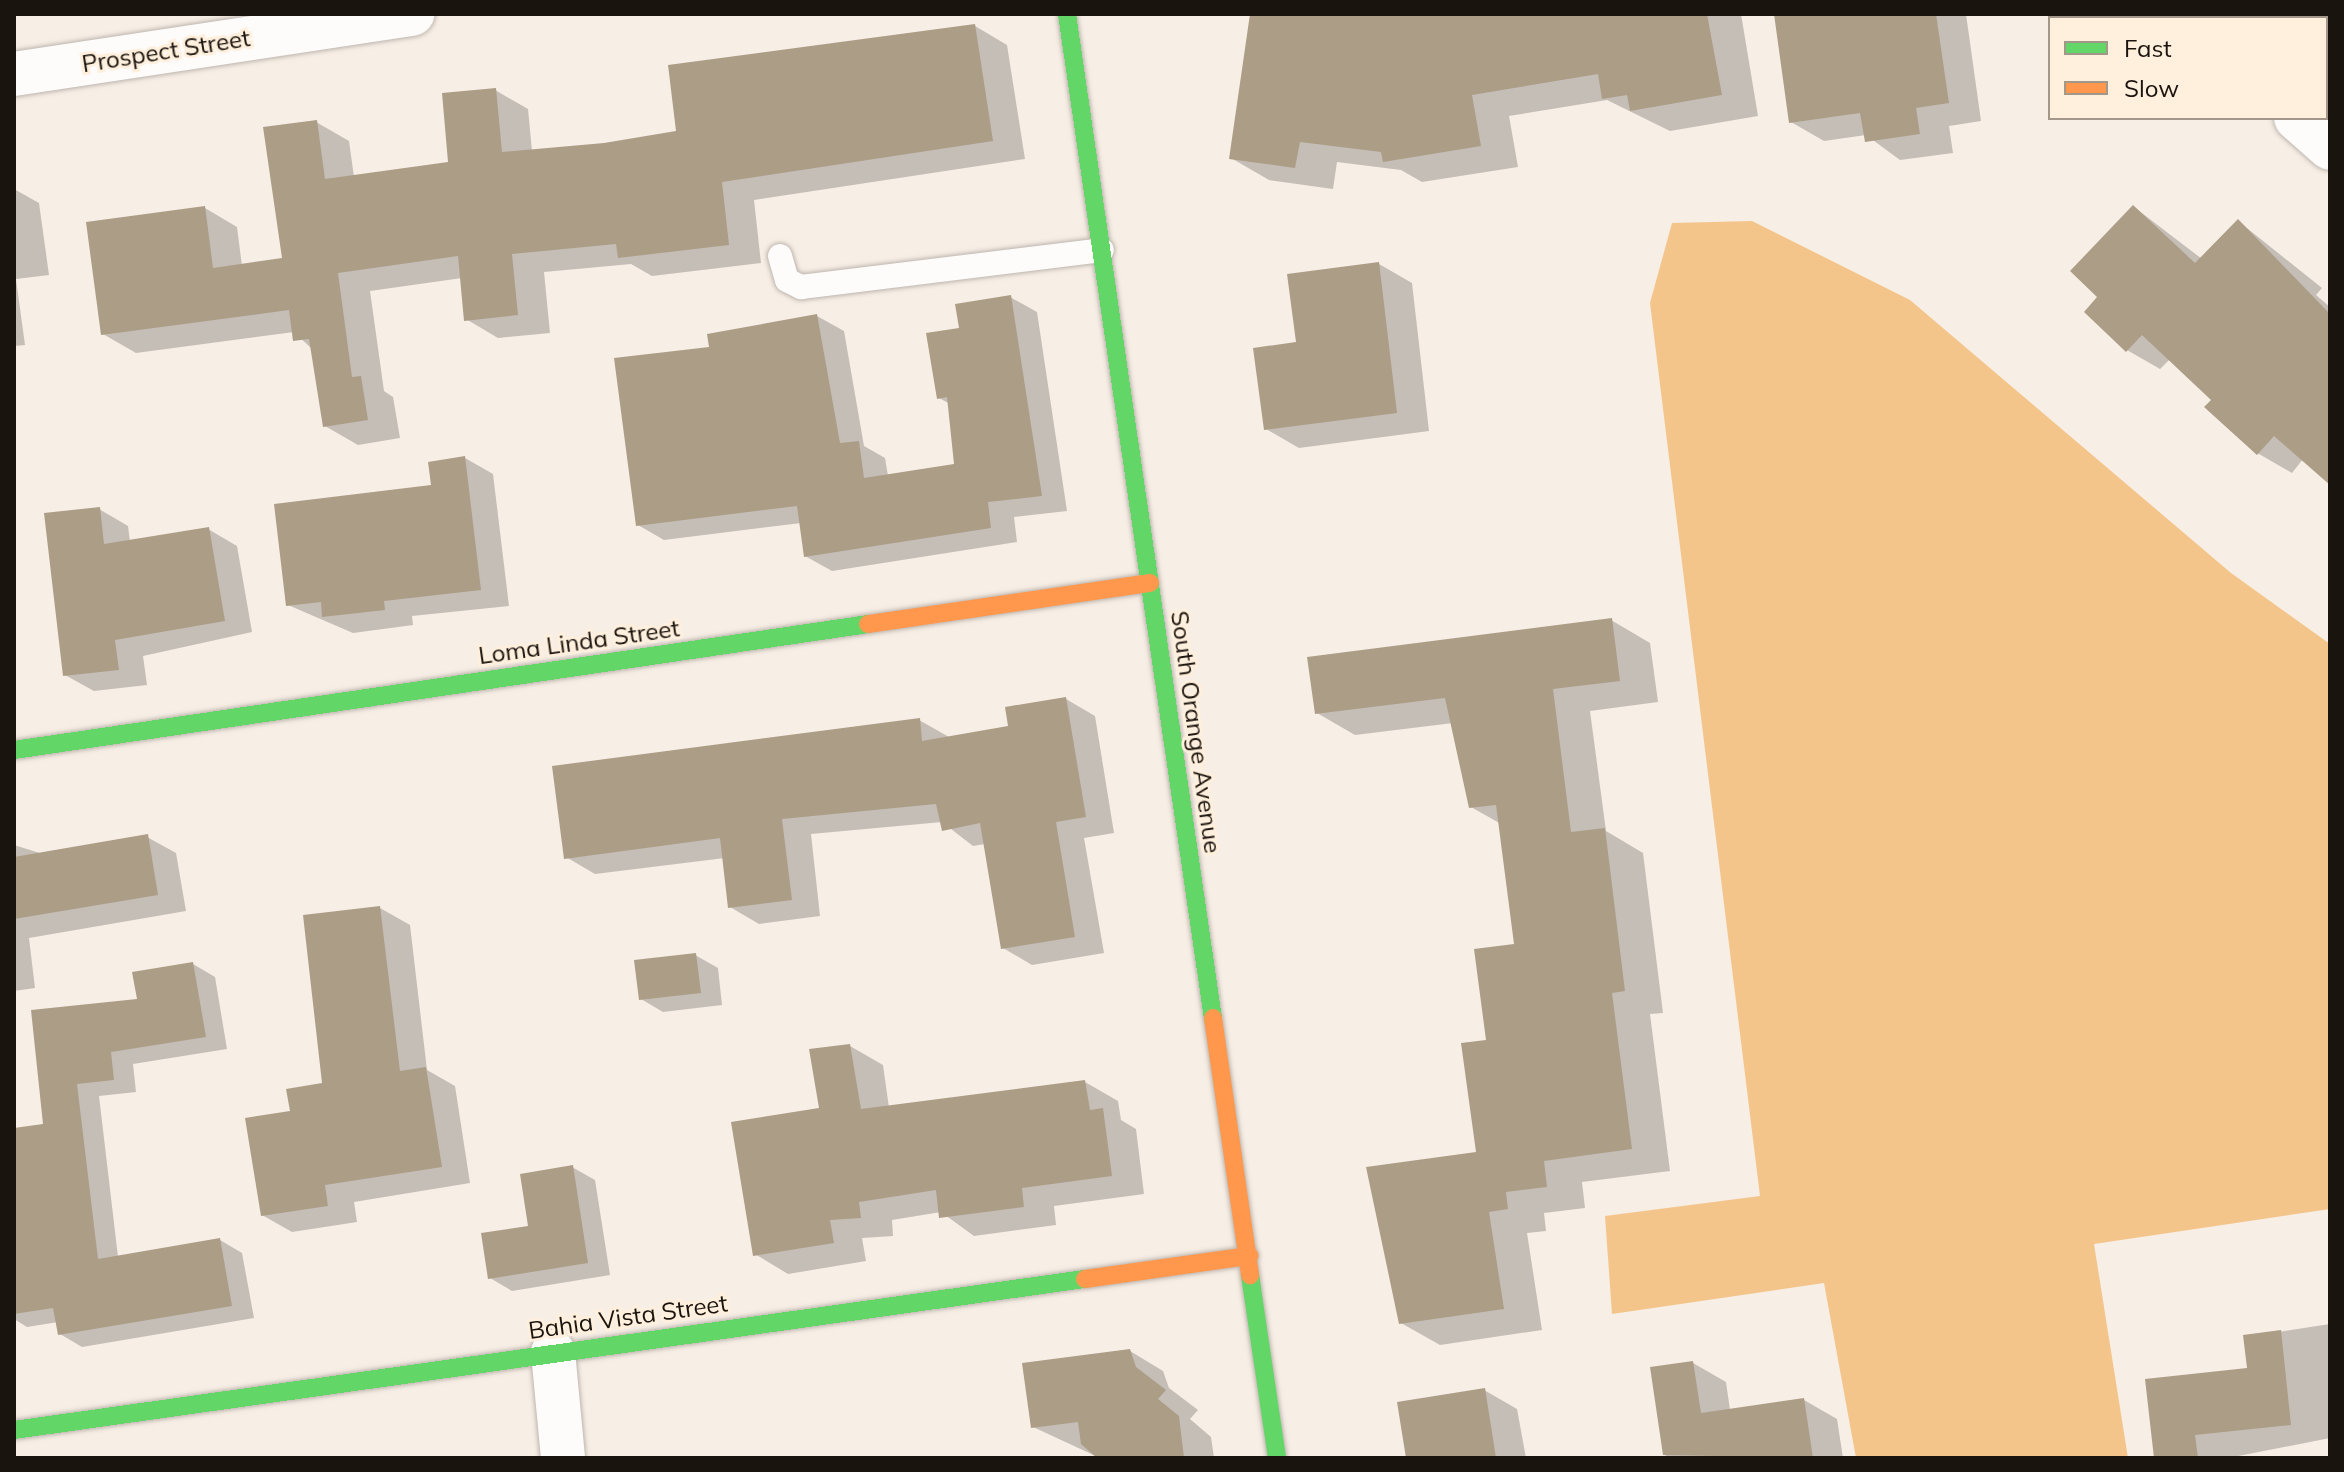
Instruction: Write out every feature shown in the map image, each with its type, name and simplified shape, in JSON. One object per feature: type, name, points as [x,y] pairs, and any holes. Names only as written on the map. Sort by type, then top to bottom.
[{"type":"street","name":"Prospect Street","points":[[14,74],[413,14]]},
{"type":"street","name":"South Orange Avenue","points":[[1067,14],[1277,1458]]},
{"type":"street","points":[[2298,120],[2330,148]]},
{"type":"street","name":"Loma Linda Street","points":[[14,750],[1150,583]]},
{"type":"street","name":"Bahia Vista Street","points":[[14,1430],[1249,1256]]},
{"type":"street","points":[[553,1352],[563,1458]]},
{"type":"lane","points":[[780,256],[787,280],[801,287],[1102,250]]},
{"type":"shaded area","points":[[1752,221],[1910,300],[2231,573],[2330,644],[2330,1209],[2094,1244],[2128,1458],[1856,1458],[1824,1283],[1612,1314],[1605,1216],[1760,1196],[1650,303],[1672,223]]},
{"type":"building","points":[[1250,14],[1707,14],[1722,95],[1630,111],[1627,95],[1602,99],[1598,74],[1472,95],[1481,146],[1383,162],[1381,152],[1300,142],[1295,168],[1229,159]]},
{"type":"building","points":[[1774,14],[1936,14],[1949,103],[1916,108],[1920,134],[1865,142],[1860,113],[1789,123]]},
{"type":"building","points":[[975,24],[993,141],[722,182],[729,245],[618,258],[616,244],[512,254],[518,315],[464,321],[458,256],[338,273],[352,377],[361,376],[368,420],[323,427],[309,339],[293,341],[289,310],[101,335],[86,222],[205,206],[213,268],[282,258],[263,127],[317,120],[325,179],[448,162],[442,93],[496,88],[502,152],[604,143],[676,131],[668,65]]},
{"type":"building","points":[[2133,205],[2195,263],[2238,219],[2330,314],[2330,485],[2274,436],[2257,455],[2204,407],[2211,400],[2142,335],[2126,352],[2084,312],[2097,297],[2070,271]]},
{"type":"building","points":[[1379,262],[1397,413],[1264,430],[1253,348],[1296,342],[1287,274]]},
{"type":"building","points":[[1011,295],[1042,496],[988,502],[991,528],[804,557],[797,506],[636,526],[614,358],[709,347],[707,334],[817,314],[840,443],[859,441],[864,478],[954,464],[947,397],[937,399],[926,333],[959,328],[955,304]]},
{"type":"building","points":[[465,456],[481,590],[384,601],[385,610],[322,617],[321,602],[286,606],[274,504],[431,485],[428,462]]},
{"type":"building","points":[[100,507],[104,544],[209,527],[225,621],[115,640],[119,670],[63,676],[44,513]]},
{"type":"building","points":[[1612,618],[1620,681],[1553,689],[1571,832],[1605,828],[1625,991],[1612,993],[1632,1149],[1544,1161],[1547,1187],[1506,1192],[1508,1209],[1489,1212],[1504,1309],[1399,1324],[1366,1167],[1476,1152],[1461,1043],[1486,1040],[1474,949],[1514,944],[1496,805],[1469,808],[1445,698],[1315,714],[1307,657]]},
{"type":"building","points":[[1066,697],[1086,817],[1056,822],[1075,937],[1001,949],[980,823],[942,831],[936,804],[782,819],[792,900],[728,908],[720,838],[564,859],[552,766],[920,718],[922,741],[1008,726],[1005,707]]},
{"type":"building","points":[[148,834],[158,895],[14,919],[14,857]]},
{"type":"building","points":[[380,906],[400,1071],[426,1067],[442,1167],[325,1185],[328,1206],[261,1216],[245,1118],[290,1111],[286,1089],[322,1083],[303,915]]},
{"type":"building","points":[[696,953],[701,993],[639,1000],[634,960]]},
{"type":"building","points":[[193,962],[206,1037],[111,1052],[114,1080],[77,1084],[98,1259],[220,1238],[232,1306],[58,1335],[53,1308],[14,1314],[14,1128],[43,1124],[31,1010],[137,999],[132,972]]},
{"type":"building","points":[[850,1044],[861,1109],[1085,1080],[1090,1110],[1103,1108],[1112,1176],[1022,1188],[1024,1207],[939,1218],[936,1190],[859,1202],[861,1218],[830,1220],[834,1243],[753,1256],[731,1122],[819,1108],[809,1049]]},
{"type":"building","points":[[573,1165],[588,1263],[488,1279],[481,1233],[528,1226],[520,1174]]},
{"type":"building","points":[[2281,1330],[2291,1425],[2195,1435],[2198,1458],[2154,1458],[2145,1379],[2247,1368],[2243,1335]]},
{"type":"building","points":[[1130,1349],[1136,1367],[1166,1390],[1158,1399],[1179,1416],[1184,1458],[1097,1458],[1081,1444],[1078,1422],[1031,1428],[1022,1363]]},
{"type":"building","points":[[1693,1361],[1701,1413],[1804,1398],[1813,1458],[1663,1455],[1650,1367]]},
{"type":"building","points":[[1485,1388],[1496,1458],[1406,1458],[1397,1402]]},
{"type":"traffic: fast","points":[[1067,14],[1213,1018]]},
{"type":"traffic: fast","points":[[14,750],[868,624]]},
{"type":"traffic: fast","points":[[1250,1275],[1277,1458]]},
{"type":"traffic: fast","points":[[14,1430],[1085,1279]]},
{"type":"traffic: slow","points":[[868,624],[1150,583]]},
{"type":"traffic: slow","points":[[1213,1018],[1250,1275]]},
{"type":"traffic: slow","points":[[1085,1279],[1249,1256]]}]
